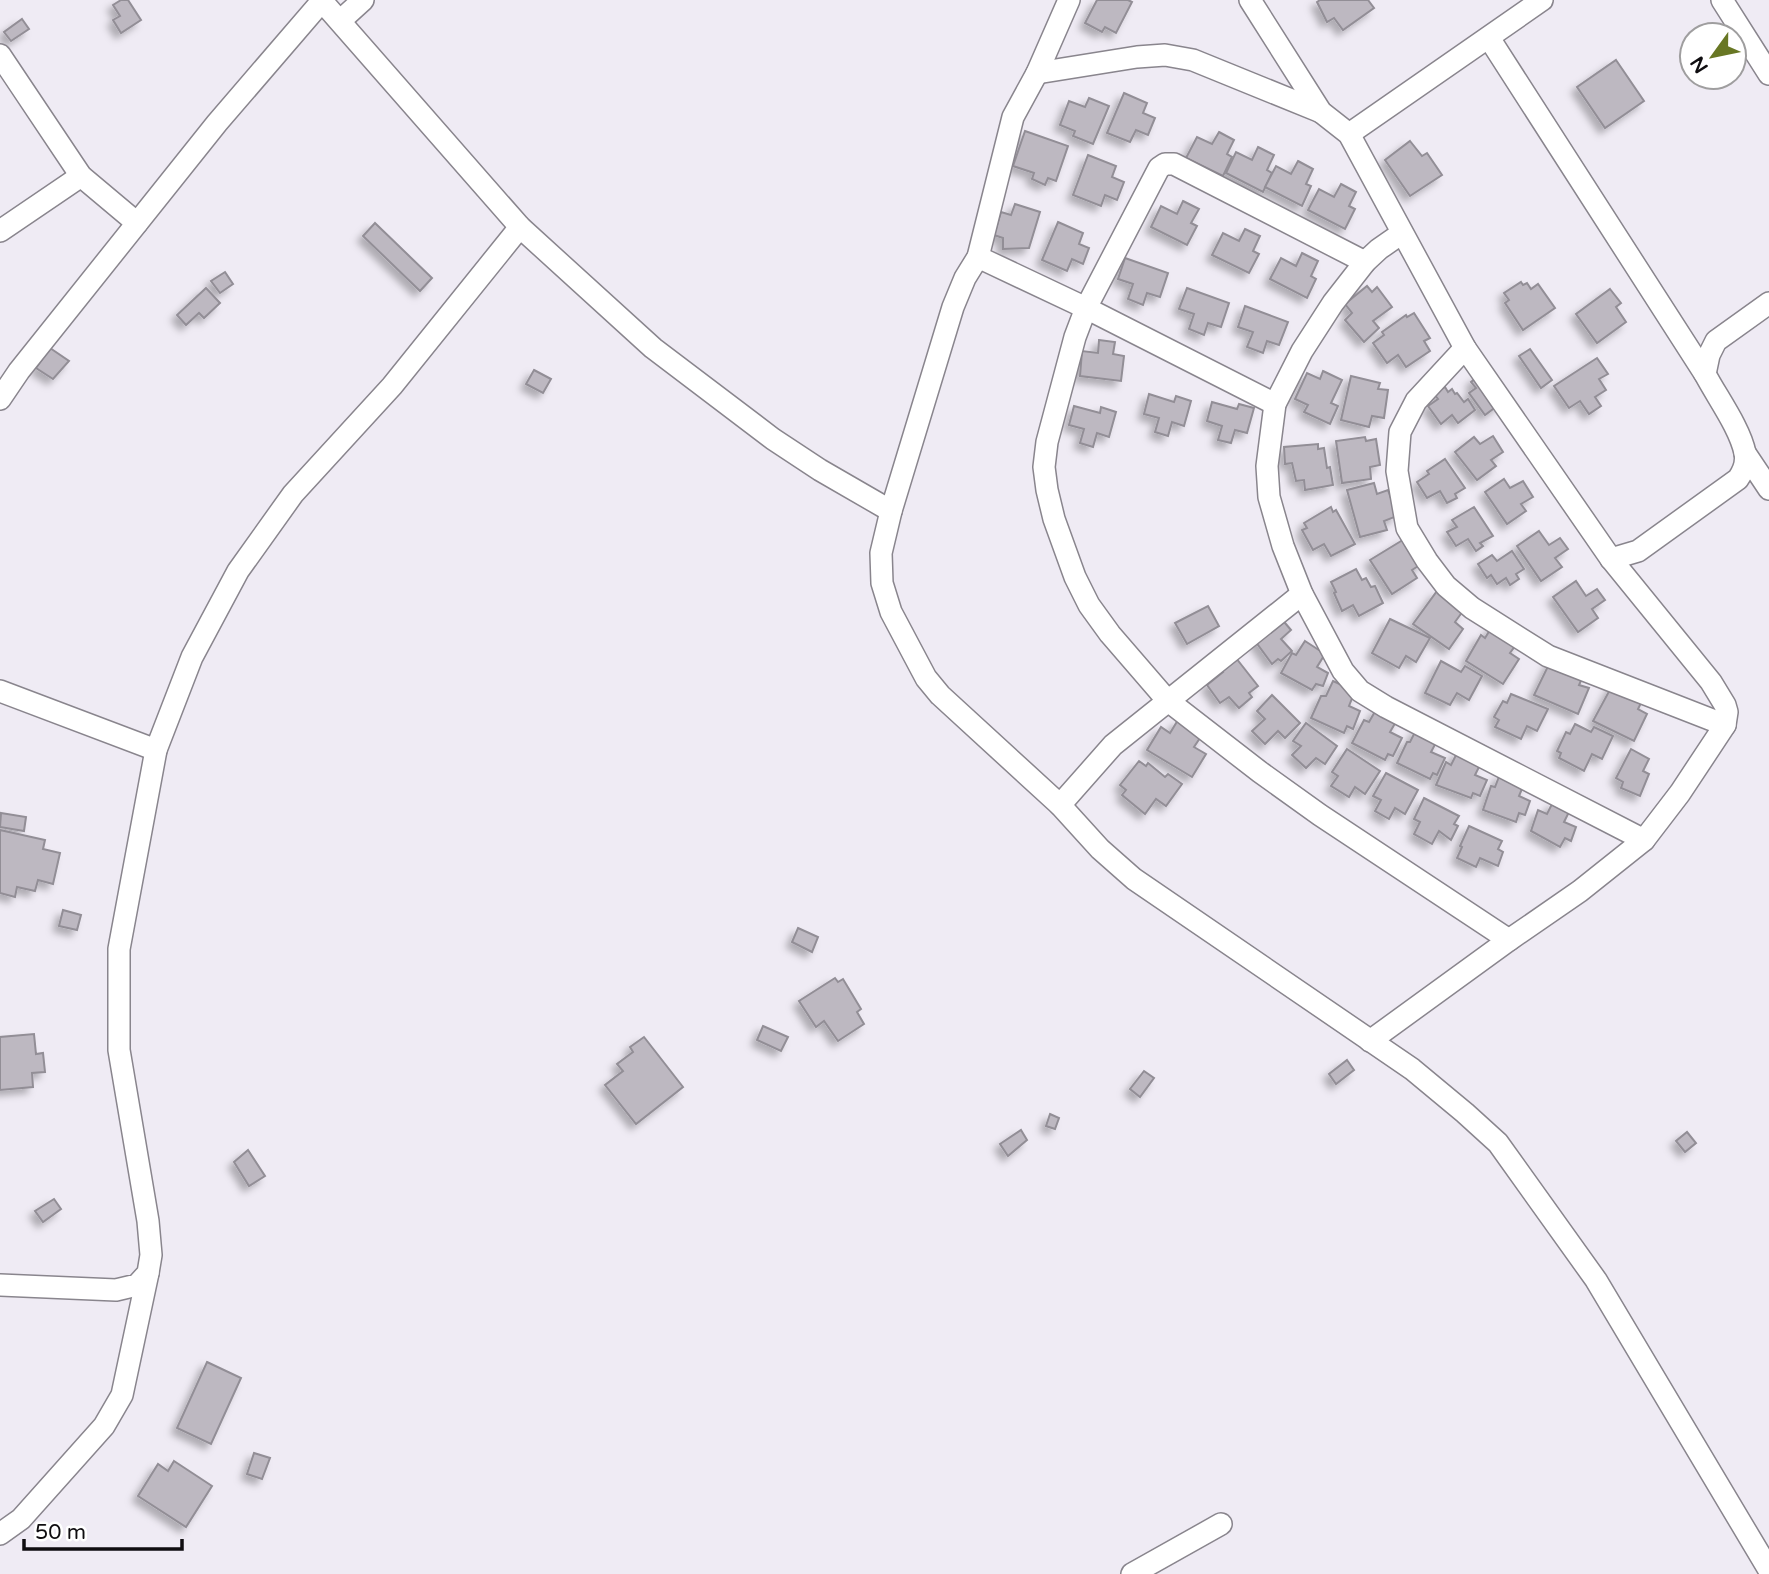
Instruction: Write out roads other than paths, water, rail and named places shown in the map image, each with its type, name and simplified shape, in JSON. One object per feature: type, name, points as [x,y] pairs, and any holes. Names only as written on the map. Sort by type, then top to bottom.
[{"type":"street","points":[[0,399],[19,371],[217,123],[322,0],[520,227],[653,348],[727,406],[820,470],[891,511]]},
{"type":"street","points":[[341,20],[363,0]]},
{"type":"street","points":[[1069,0],[1007,134],[978,257],[965,278],[953,307],[891,511],[881,553],[882,583],[891,612],[914,659],[940,695],[1060,805],[1100,849],[1134,879],[1412,1069],[1498,1143],[1596,1280],[1769,1570]]},
{"type":"street","points":[[1250,0],[1321,112]]},
{"type":"street","points":[[1349,134],[1542,0]]},
{"type":"street","points":[[1722,0],[1769,74]]},
{"type":"street","points":[[1489,38],[1705,374],[1745,453],[1769,489]]},
{"type":"street","points":[[0,55],[81,176],[137,223]]},
{"type":"street","points":[[1037,73],[1137,57],[1165,55],[1193,60],[1321,112],[1349,134],[1465,348],[1611,559],[1711,682],[1725,705],[1727,712],[1724,725],[1680,793],[1644,840],[1580,891],[1370,1041]]},
{"type":"street","points":[[1365,262],[1174,164],[1166,164],[1158,169],[1086,308],[1074,337],[1047,442],[1044,467],[1047,490],[1054,519],[1075,577],[1089,605],[1110,634],[1167,699],[1320,815],[1509,940]]},
{"type":"street","points":[[0,231],[81,176]]},
{"type":"street","points":[[0,1534],[21,1519],[104,1426],[122,1395],[151,1255],[148,1221],[119,1050],[119,949],[156,750],[192,657],[238,571],[293,494],[392,386],[520,227]]},
{"type":"street","points":[[1402,233],[1365,262],[1317,327],[1275,404],[1267,466],[1269,497],[1301,594],[1343,671],[1360,691],[1644,840]]},
{"type":"street","points":[[978,257],[1086,308],[1275,404]]},
{"type":"street","points":[[1705,374],[1709,355],[1716,341],[1769,303]]},
{"type":"street","points":[[1465,348],[1416,401],[1400,432],[1397,471],[1407,528],[1427,562],[1446,586],[1472,608],[1548,656],[1724,725]]},
{"type":"street","points":[[1611,559],[1638,551],[1738,480],[1743,472],[1745,453]]},
{"type":"street","points":[[1060,805],[1113,745],[1301,594]]},
{"type":"street","points":[[0,691],[156,750]]},
{"type":"street","points":[[0,1284],[116,1290],[137,1285],[148,1273]]},
{"type":"street","points":[[1132,1574],[1221,1524]]}]
